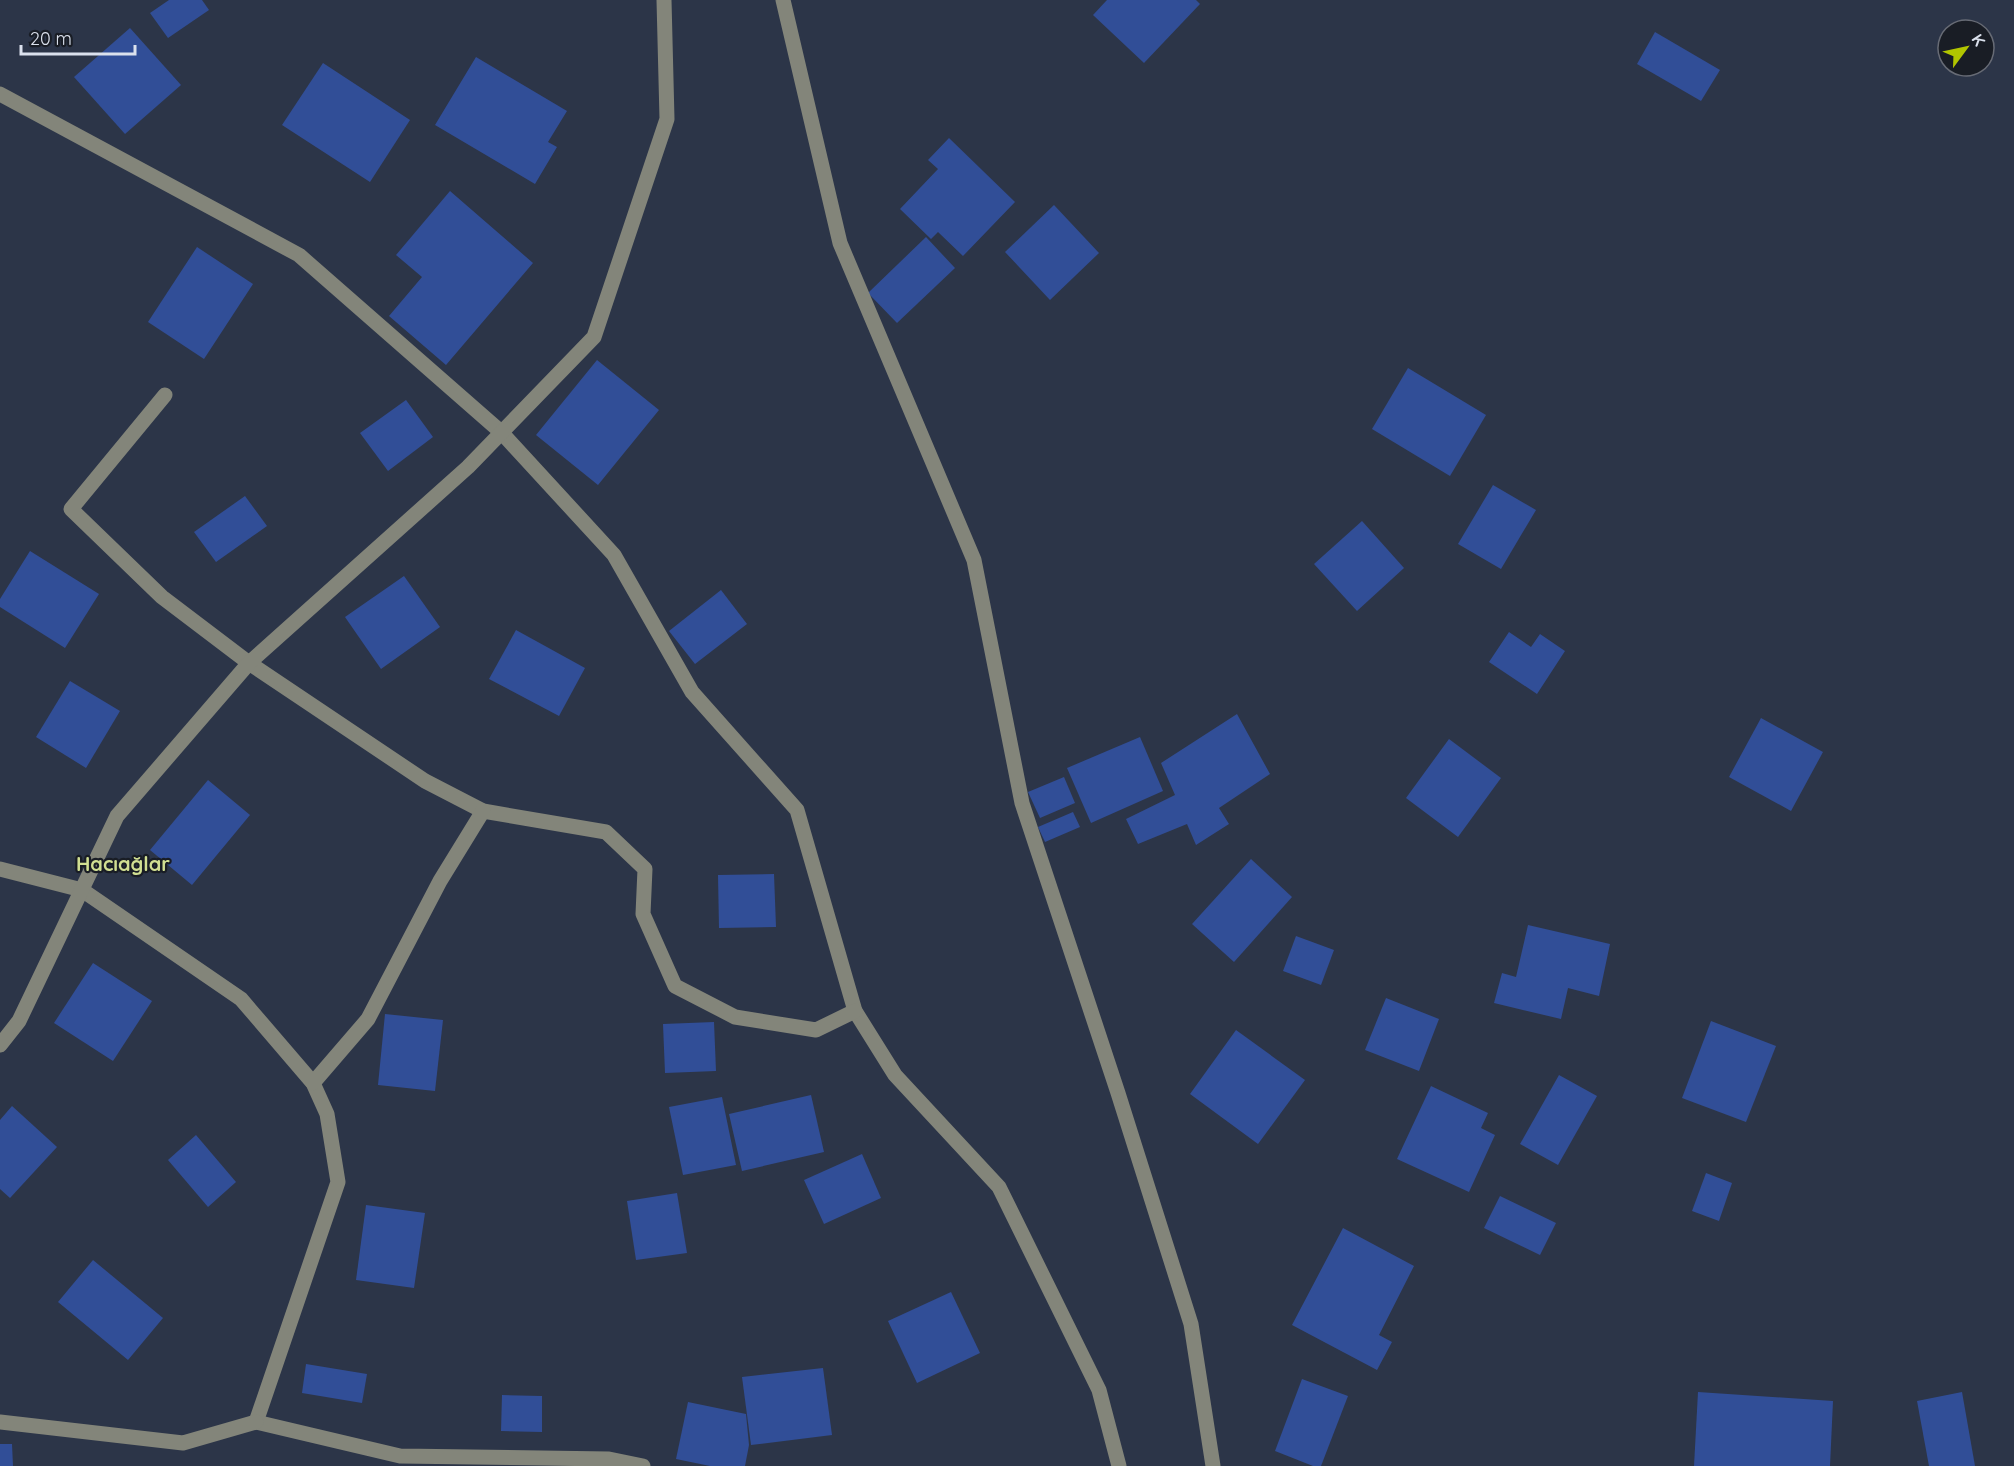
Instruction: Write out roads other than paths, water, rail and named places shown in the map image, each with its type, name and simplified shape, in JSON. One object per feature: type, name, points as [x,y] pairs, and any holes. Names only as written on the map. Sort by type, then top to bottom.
[{"type":"street","points":[[0,1045],[20,1021],[117,816],[249,663],[468,467],[594,337],[667,119],[664,0]]},
{"type":"street","points":[[783,0],[840,243],[974,560],[1022,803],[1118,1093],[1191,1324],[1213,1466]]},
{"type":"street","points":[[0,94],[299,255],[501,432],[614,555],[692,692],[797,810],[855,1011],[894,1075],[999,1187],[1099,1390],[1119,1466]]},
{"type":"street","points":[[165,394],[71,509],[162,597],[249,663],[425,781],[483,811],[606,832],[645,869],[643,915],[675,986],[735,1017],[816,1030],[855,1011]]},
{"type":"street","points":[[313,1083],[368,1019],[440,881],[483,811]]},
{"type":"street","points":[[0,869],[82,890],[241,999],[313,1083],[327,1113],[338,1182],[256,1422]]},
{"type":"street","points":[[0,1422],[183,1443],[256,1422],[400,1456],[609,1459],[643,1466]]},
{"type":"district","name":"Hacıağlar","points":[[123,863]]}]
